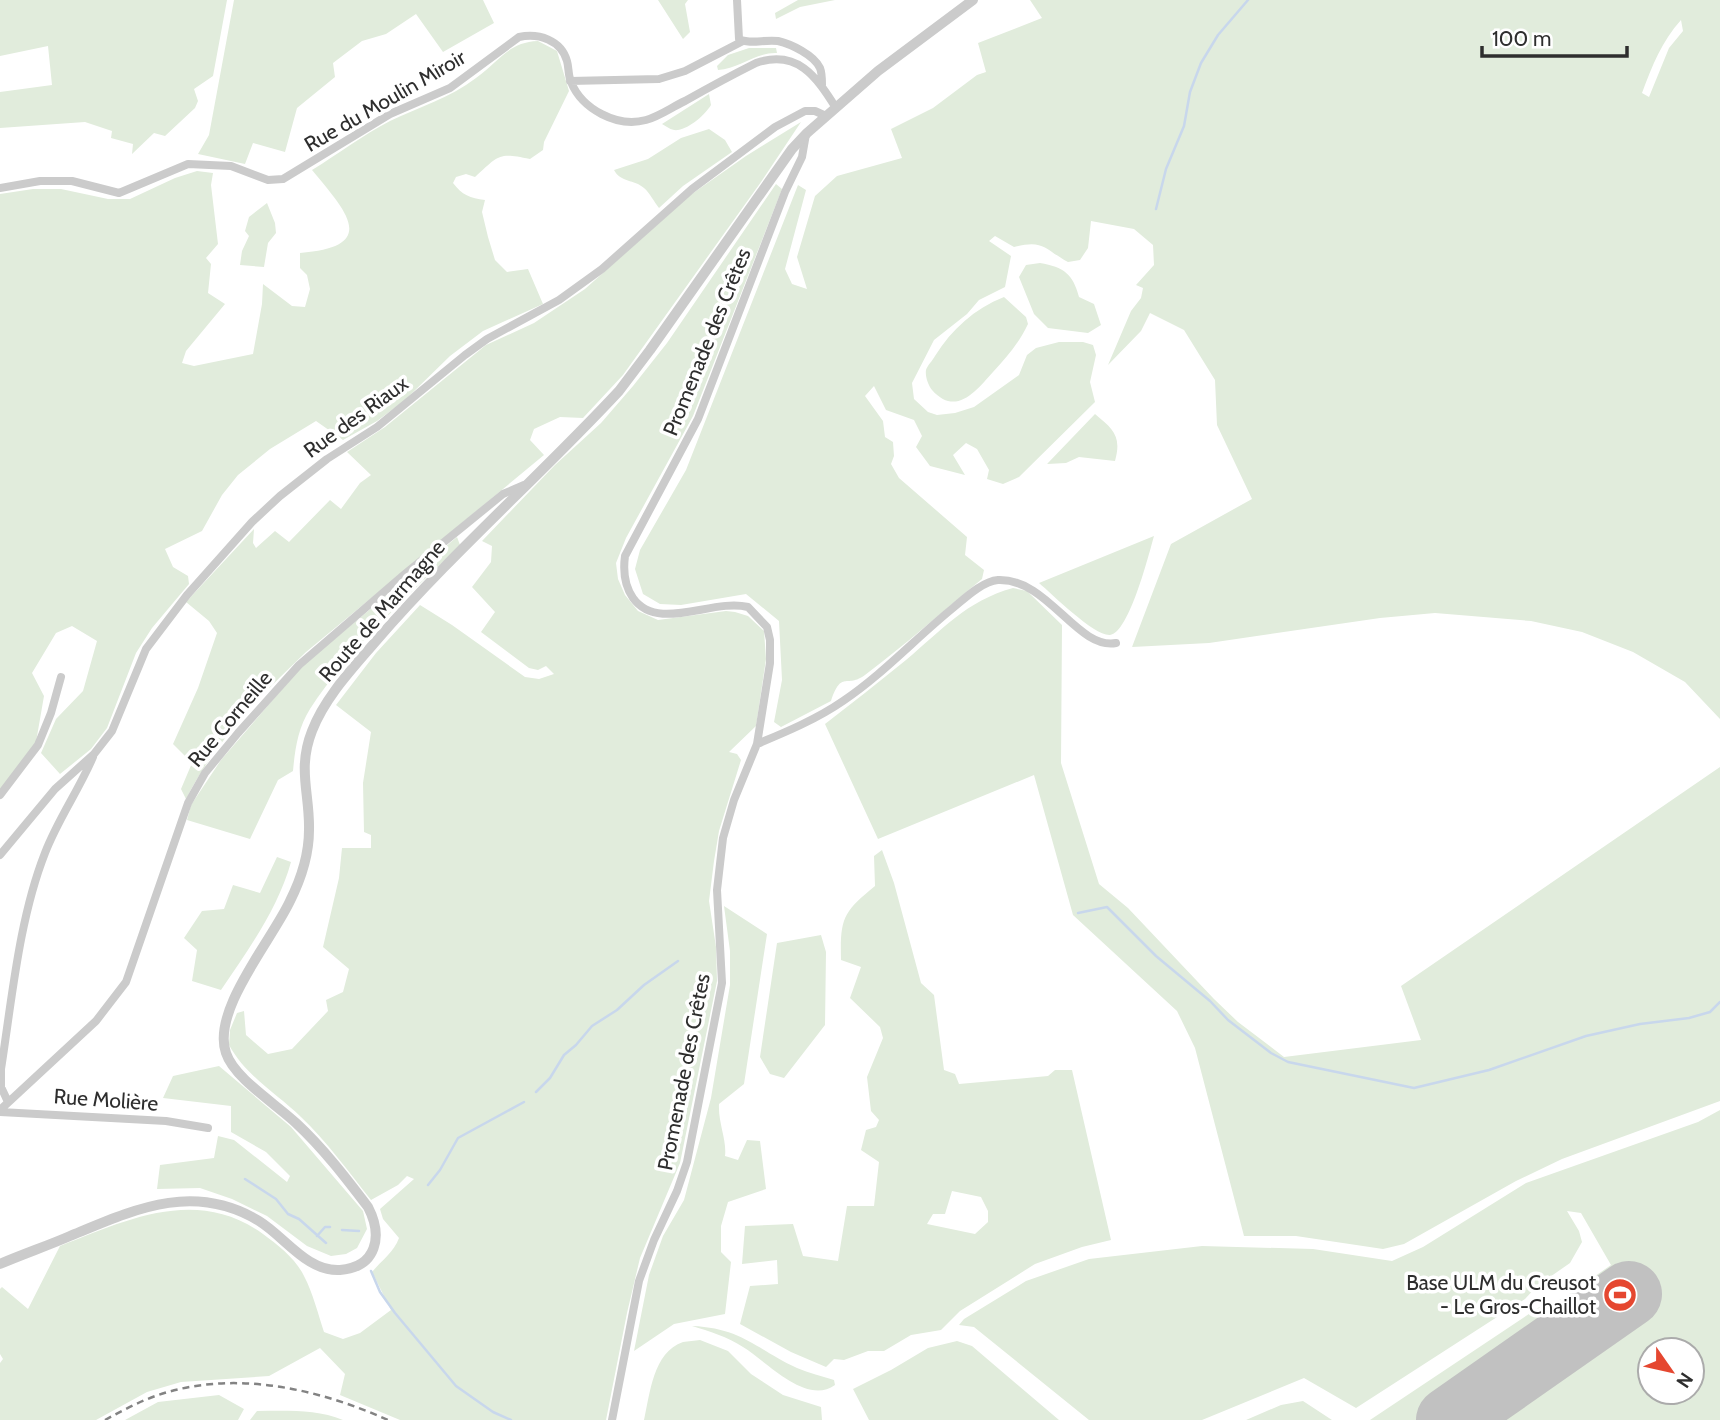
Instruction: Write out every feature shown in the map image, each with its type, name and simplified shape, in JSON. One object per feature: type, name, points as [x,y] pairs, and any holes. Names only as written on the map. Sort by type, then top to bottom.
[{"type":"street","points":[[737,0],[738,39],[743,41]]},
{"type":"street","name":"Route de Marmagne","points":[[0,1264],[131,1211],[178,1201],[206,1203],[246,1214],[261,1222],[321,1268],[350,1268],[365,1261],[373,1251],[377,1238],[376,1224],[370,1209],[297,1124],[236,1070],[226,1056],[222,1041],[223,1024],[228,1009],[274,932],[302,875],[309,828],[304,764],[312,730],[324,708],[396,617],[619,391],[792,149],[878,71],[973,0]]},
{"type":"street","name":"Rue du Moulin Miroir","points":[[0,188],[40,181],[72,181],[119,193],[188,164],[231,166],[268,180],[283,178],[390,114],[450,88],[519,37],[537,36],[555,43],[567,60],[570,81],[579,96],[593,109],[614,120],[644,121],[769,58],[795,62],[812,74],[836,108]]},
{"type":"street","points":[[570,81],[659,79],[685,71],[743,41],[776,41],[810,57],[820,69],[822,87]]},
{"type":"street","name":"Rue des Riaux","points":[[0,855],[55,789],[94,754],[112,731],[146,649],[158,632],[222,556],[280,496],[327,459],[377,427],[465,355],[559,299],[602,269],[683,196],[775,127],[805,111],[815,111],[826,116]]},
{"type":"street","name":"Promenade des Crêtes","points":[[612,1420],[639,1281],[687,1161],[722,983],[717,890],[723,838],[734,800],[757,744],[771,663],[767,627],[748,607],[719,605],[662,615],[647,609],[631,595],[623,570],[625,556],[698,419],[785,191],[802,157],[807,133]]},
{"type":"street","name":"Rue Corneille","points":[[0,1111],[96,1021],[126,982],[188,803],[205,773],[238,733],[299,665],[503,494],[527,484]]},
{"type":"street","points":[[757,744],[796,728],[842,702],[888,666],[971,593],[994,580],[1025,584],[1080,630],[1107,645],[1116,643]]},
{"type":"street","points":[[0,794],[38,745],[61,677]]},
{"type":"street","points":[[8,1102],[1,1087],[1,1069],[27,911],[44,855],[59,820],[81,785],[94,754]]},
{"type":"street","name":"Rue Molière","points":[[0,1111],[166,1121],[208,1129]]},
{"type":"green space","points":[[0,0],[227,0],[213,76],[194,89],[198,101],[195,108],[165,136],[154,133],[132,154],[133,144],[111,138],[112,131],[85,122],[0,128],[0,92],[52,85],[48,46],[0,56]]},
{"type":"green space","points":[[234,0],[483,0],[494,23],[443,52],[416,14],[386,34],[362,41],[333,63],[335,77],[297,108],[285,152],[253,143],[245,164],[198,154],[209,135]]},
{"type":"green space","points":[[658,0],[688,0],[685,4],[690,32],[683,39]]},
{"type":"green space","points":[[798,0],[835,0],[800,7],[776,19],[775,13]]},
{"type":"green space","points":[[1030,0],[1720,0],[1720,719],[1685,682],[1633,652],[1582,632],[1531,621],[1435,613],[1380,618],[1209,643],[1132,647],[1171,544],[1252,499],[1217,425],[1215,380],[1184,330],[1150,313],[1141,331],[1108,365],[1131,311],[1141,298],[1143,288],[1136,285],[1154,265],[1153,245],[1134,229],[1091,221],[1088,248],[1080,260],[1068,262],[1038,245],[1014,247],[995,236],[989,241],[1011,256],[1005,287],[979,300],[967,314],[934,340],[912,383],[914,399],[928,412],[937,415],[955,413],[974,407],[1019,375],[1027,355],[1036,348],[1059,342],[1083,342],[1093,345],[1096,355],[1090,382],[1095,402],[1019,477],[1003,484],[987,479],[989,470],[977,449],[966,443],[953,455],[965,475],[930,466],[916,447],[922,436],[914,420],[886,410],[874,386],[865,396],[883,421],[885,437],[893,442],[894,456],[891,464],[899,478],[967,537],[965,555],[984,570],[982,579],[909,640],[859,679],[838,685],[831,701],[781,727],[774,722],[782,680],[779,621],[746,594],[681,605],[660,604],[643,594],[635,569],[640,550],[686,470],[798,185],[806,190],[785,269],[792,284],[807,289],[797,257],[815,196],[837,176],[902,158],[891,129],[933,108],[977,75],[986,72],[978,43],[1042,18]],"holes":[[[1681,20],[1683,31],[1669,48],[1649,97],[1642,93],[1663,45]]]},
{"type":"green space","points":[[538,41],[557,51],[569,91],[544,142],[543,150],[530,159],[500,157],[475,177],[466,174],[456,177],[453,183],[467,195],[485,200],[482,212],[495,260],[507,272],[528,269],[543,304],[483,331],[450,356],[404,401],[377,421],[343,440],[316,421],[270,449],[238,475],[222,495],[202,531],[165,549],[173,567],[188,576],[189,584],[152,628],[136,653],[107,728],[91,749],[60,774],[41,753],[56,719],[83,691],[97,641],[72,626],[56,633],[32,673],[44,696],[36,742],[0,791],[0,194],[33,189],[61,189],[108,199],[130,199],[197,171],[213,173],[211,185],[218,244],[206,258],[211,264],[208,293],[225,304],[186,351],[182,363],[194,366],[253,354],[263,284],[292,306],[305,307],[310,289],[307,275],[300,268],[300,253],[341,243],[348,234],[349,224],[344,212],[312,170],[380,126],[466,85],[511,49]]},
{"type":"green space","points":[[749,48],[776,48],[777,53],[762,55],[718,70],[717,66],[728,55]]},
{"type":"green space","points":[[709,94],[711,105],[692,124],[676,130],[662,124]]},
{"type":"green space","points":[[801,122],[623,375],[583,418],[560,417],[534,429],[530,440],[544,455],[306,652],[272,685],[224,739],[186,799],[181,789],[192,763],[173,744],[198,688],[217,633],[209,621],[186,602],[254,529],[253,543],[256,548],[275,531],[289,542],[330,500],[341,509],[360,483],[371,475],[347,452],[385,427],[486,345],[534,323],[585,289],[689,196]]},
{"type":"green space","points":[[709,129],[725,140],[732,152],[683,186],[659,208],[644,188],[620,177],[614,170],[648,159],[681,138]]},
{"type":"green space","points":[[776,184],[782,189],[693,416],[626,538],[616,563],[618,579],[625,595],[638,611],[658,620],[726,611],[748,616],[764,631],[766,659],[756,726],[729,752],[737,754],[741,760],[719,831],[709,901],[716,947],[717,981],[680,1163],[640,1258],[606,1420],[400,1420],[340,1395],[345,1374],[320,1348],[269,1376],[181,1382],[147,1392],[96,1420],[0,1420],[0,1363],[3,1359],[0,1354],[0,1289],[2,1287],[28,1309],[60,1246],[136,1218],[187,1210],[212,1212],[238,1220],[263,1234],[301,1270],[324,1332],[343,1339],[360,1333],[391,1310],[372,1272],[391,1252],[399,1238],[383,1219],[380,1209],[414,1179],[407,1176],[398,1185],[371,1200],[320,1137],[244,1066],[229,1045],[230,1030],[237,1013],[244,1011],[246,1035],[268,1054],[292,1049],[328,1011],[326,1000],[343,992],[349,969],[323,947],[339,878],[342,848],[371,848],[371,835],[364,832],[363,783],[371,732],[336,705],[376,653],[420,605],[525,677],[539,679],[554,674],[546,666],[538,670],[529,668],[481,632],[495,612],[472,587],[491,562],[492,546],[482,541],[555,465],[601,423],[633,386],[667,343]]},
{"type":"green space","points":[[267,203],[276,233],[268,243],[264,267],[240,265],[242,251],[249,236],[245,231],[249,217]]},
{"type":"green space","points":[[1040,263],[1061,269],[1070,277],[1079,297],[1094,304],[1101,325],[1088,333],[1048,328],[1034,314],[1019,277],[1026,265]]},
{"type":"green space","points":[[1004,297],[1026,317],[1028,324],[1021,337],[973,393],[957,401],[941,398],[928,383],[928,367],[949,337],[965,321],[983,307]]},
{"type":"green space","points":[[1095,414],[1114,434],[1117,445],[1115,461],[1079,457],[1066,463],[1047,464]]},
{"type":"green space","points":[[1154,536],[1131,608],[1117,631],[1110,635],[1103,634],[1084,622],[1039,583]]},
{"type":"green space","points":[[457,537],[460,545],[361,644],[310,709],[298,739],[293,771],[278,780],[250,839],[187,820],[191,805],[221,760],[302,666]]},
{"type":"green space","points":[[1013,588],[1027,591],[1062,625],[1061,763],[1099,884],[1128,908],[1238,1022],[1284,1057],[1421,1040],[1401,986],[1720,767],[1720,1101],[1562,1159],[1516,1181],[1404,1244],[1383,1249],[1296,1236],[1244,1236],[1195,1048],[1177,1011],[1073,915],[1034,775],[878,839],[825,724],[955,618],[982,601]]},
{"type":"green space","points":[[882,850],[894,883],[921,983],[934,995],[944,1070],[955,1074],[959,1084],[1048,1076],[1055,1070],[1072,1070],[1111,1240],[1035,1264],[960,1311],[941,1330],[911,1335],[884,1351],[868,1351],[844,1360],[834,1359],[826,1367],[791,1352],[740,1324],[750,1286],[778,1284],[777,1260],[742,1264],[745,1226],[793,1224],[803,1256],[838,1261],[847,1206],[874,1206],[879,1162],[861,1150],[866,1130],[876,1127],[879,1120],[871,1111],[867,1077],[883,1038],[880,1027],[850,998],[861,967],[841,960],[841,934],[850,910],[875,886],[874,856]],"holes":[[[952,1191],[981,1197],[988,1211],[988,1222],[975,1234],[927,1224],[933,1214],[945,1214]]]},
{"type":"green space","points":[[277,857],[291,862],[278,896],[242,960],[221,990],[192,981],[197,950],[184,938],[202,911],[224,909],[233,885],[260,893]]},
{"type":"green space","points":[[724,906],[767,934],[744,1084],[719,1104],[725,1156],[738,1160],[747,1140],[760,1141],[766,1189],[728,1202],[721,1226],[721,1252],[731,1262],[725,1314],[674,1324],[634,1351],[649,1275],[663,1236],[684,1200],[711,1098],[730,985],[730,951]]},
{"type":"green space","points":[[821,935],[826,952],[825,1025],[784,1078],[770,1074],[760,1057],[777,943]]},
{"type":"green space","points":[[219,1066],[291,1127],[363,1211],[367,1229],[357,1248],[346,1254],[331,1256],[307,1246],[267,1216],[232,1199],[200,1188],[157,1189],[160,1165],[214,1158],[218,1136],[234,1140],[287,1182],[290,1176],[266,1152],[231,1132],[231,1106],[163,1098],[173,1076]]},
{"type":"green space","points":[[1720,1110],[1720,1420],[1370,1420],[1541,1306],[1562,1299],[1611,1265],[1581,1213],[1567,1211],[1582,1242],[1570,1263],[1537,1286],[1525,1299],[1356,1408],[1304,1378],[1202,1420],[1089,1420],[974,1327],[959,1325],[964,1319],[1026,1281],[1089,1259],[1202,1246],[1313,1249],[1392,1261],[1423,1247],[1526,1183],[1698,1122]]},
{"type":"green space","points":[[692,1326],[736,1335],[797,1368],[834,1380],[835,1385],[824,1390],[799,1386],[737,1343]]},
{"type":"green space","points":[[700,1340],[728,1351],[751,1374],[783,1395],[821,1407],[822,1420],[644,1420],[654,1375],[665,1355],[683,1342]]},
{"type":"green space","points":[[957,1341],[972,1346],[1059,1420],[869,1420],[853,1389],[928,1348]]},
{"type":"green space","points":[[219,1395],[244,1409],[238,1420],[125,1420],[158,1402]]},
{"type":"green space","points":[[1303,1401],[1332,1420],[1246,1420],[1281,1405]]},
{"type":"green space","points":[[257,1411],[312,1412],[343,1420],[250,1420]]},
{"type":"waterway","points":[[1156,209],[1166,169],[1184,126],[1190,92],[1201,63],[1218,35],[1248,0]]},
{"type":"waterway","points":[[1078,913],[1107,907],[1156,956],[1210,1001],[1228,1020],[1271,1053],[1288,1062],[1414,1088],[1489,1070],[1586,1036],[1640,1024],[1689,1018],[1710,1012],[1720,1002]]},
{"type":"waterway","points":[[536,1092],[550,1078],[564,1055],[592,1026],[617,1010],[644,985],[678,961]]},
{"type":"waterway","points":[[428,1185],[458,1138],[524,1102]]},
{"type":"waterway","points":[[245,1179],[276,1199],[288,1214],[299,1219],[326,1243]]},
{"type":"waterway","points":[[317,1236],[325,1227],[330,1227]]},
{"type":"waterway","points":[[342,1230],[359,1231]]},
{"type":"waterway","points":[[371,1271],[380,1292],[395,1313],[456,1386],[493,1412],[511,1420]]},
{"type":"runway","points":[[1449,1420],[1629,1294]]},
{"type":"railway","points":[[105,1420],[160,1394],[224,1383],[308,1392],[388,1420]]},
{"type":"place","name":"Base ULM du Creusot - Le Gros-Chaillot","points":[[1620,1295]]}]
